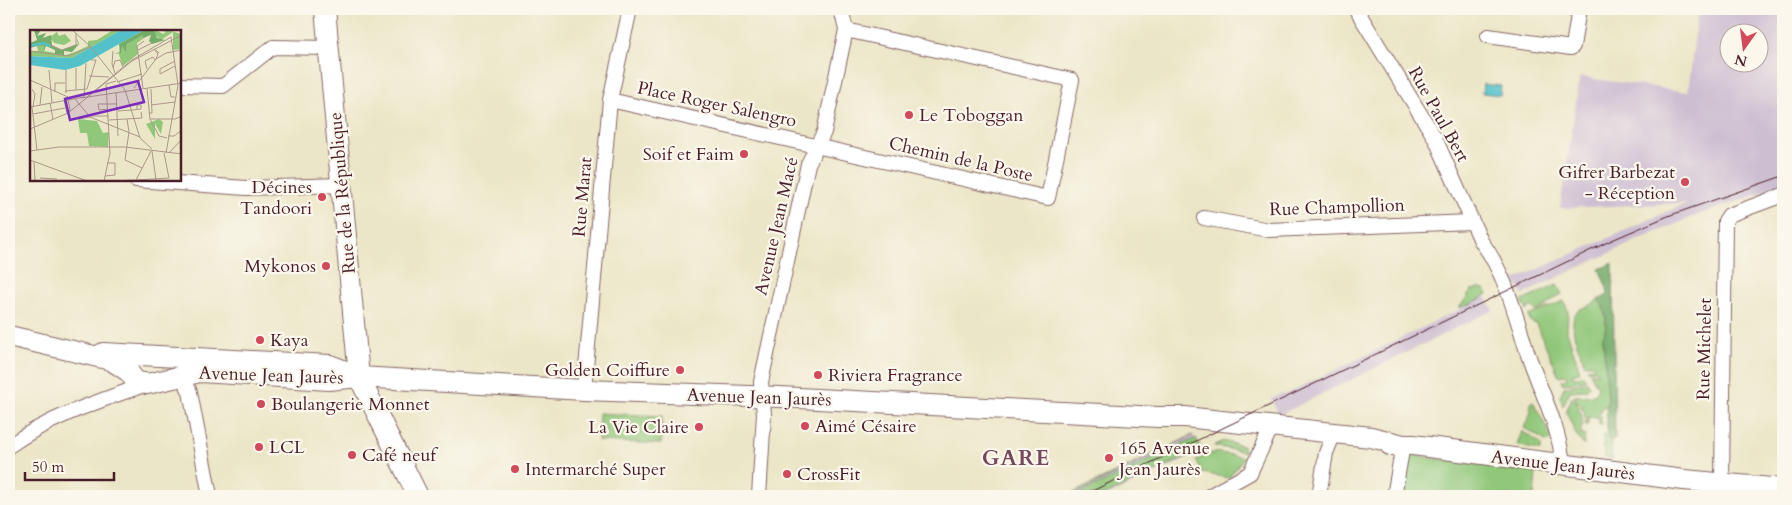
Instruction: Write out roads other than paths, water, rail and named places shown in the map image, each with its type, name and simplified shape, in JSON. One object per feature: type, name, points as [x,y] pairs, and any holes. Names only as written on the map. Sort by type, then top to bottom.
[{"type":"main road","name":"Rue de la République","points":[[325,9],[359,377]]},
{"type":"main road","name":"Avenue Jean Jaurès","points":[[9,336],[111,360],[129,372],[135,381],[147,384],[200,372],[329,380],[359,377],[584,390],[1158,417],[1192,425],[1270,431],[1331,438],[1373,446],[1403,445],[1563,464],[1711,487],[1783,489]]},
{"type":"main road","name":"Avenue Jean Jaurès","points":[[86,353],[330,364],[359,377]]},
{"type":"main road","points":[[129,372],[132,361],[146,356]]},
{"type":"main road","points":[[359,377],[418,496]]},
{"type":"street","name":"Rue Marat","points":[[584,390],[610,100],[630,9]]},
{"type":"street","name":"Avenue Jean Macé","points":[[759,496],[764,414],[761,382],[808,164],[824,132],[846,30],[842,9]]},
{"type":"street","name":"Rue Paul Bert","points":[[1356,9],[1435,138],[1481,241],[1487,267],[1512,326],[1526,350],[1559,434],[1563,464]]},
{"type":"street","points":[[1488,36],[1570,48],[1573,46],[1579,9]]},
{"type":"street","name":"Chemin de la Poste","points":[[817,145],[1048,198],[1072,80],[846,30]]},
{"type":"street","points":[[181,85],[223,86],[273,47],[329,48]]},
{"type":"street","name":"Place Roger Salengro","points":[[610,100],[817,145]]},
{"type":"street","points":[[150,181],[246,188],[341,185]]},
{"type":"street","name":"Rue Michelet","points":[[1711,487],[1722,381],[1724,229],[1729,215],[1783,196]]},
{"type":"street","name":"Rue Champollion","points":[[1204,218],[1269,230],[1472,222]]},
{"type":"street","points":[[117,393],[129,372]]},
{"type":"street","points":[[182,375],[190,392],[210,496]]},
{"type":"street","points":[[9,446],[47,423],[117,393],[147,384]]},
{"type":"street","points":[[1209,496],[1250,472],[1270,431]]},
{"type":"street","points":[[1319,496],[1331,438]]},
{"type":"street","points":[[1394,496],[1403,445]]},
{"type":"water","points":[[1483,84],[1501,86],[1500,95],[1482,93]]},
{"type":"tram line","points":[[1082,496],[1612,240],[1668,216],[1783,176]]},
{"type":"place","name":"Le Toboggan","points":[[909,115]]},
{"type":"place","name":"Soif et Faim","points":[[744,154]]},
{"type":"place","name":"Gifrer Barbezat - Réception","points":[[1685,182]]},
{"type":"place","name":"Décines Tandoori","points":[[322,197]]},
{"type":"place","name":"Mykonos","points":[[326,266]]},
{"type":"place","name":"Kaya","points":[[260,340]]},
{"type":"place","name":"Golden Coiffure","points":[[680,370]]},
{"type":"place","name":"Riviera Fragrance","points":[[818,375]]},
{"type":"place","name":"Boulangerie Monnet","points":[[261,404]]},
{"type":"place","name":"Aimé Césaire","points":[[805,426]]},
{"type":"place","name":"La Vie Claire","points":[[699,427]]},
{"type":"place","name":"LCL","points":[[259,447]]},
{"type":"place","name":"Café neuf","points":[[352,455]]},
{"type":"place","name":"165 Avenue Jean Jaurès","points":[[1109,458]]},
{"type":"place","name":"Intermarché Super","points":[[515,469]]},
{"type":"place","name":"CrossFit","points":[[787,474]]},
{"type":"district","name":"GARE","points":[[1016,457]]}]
